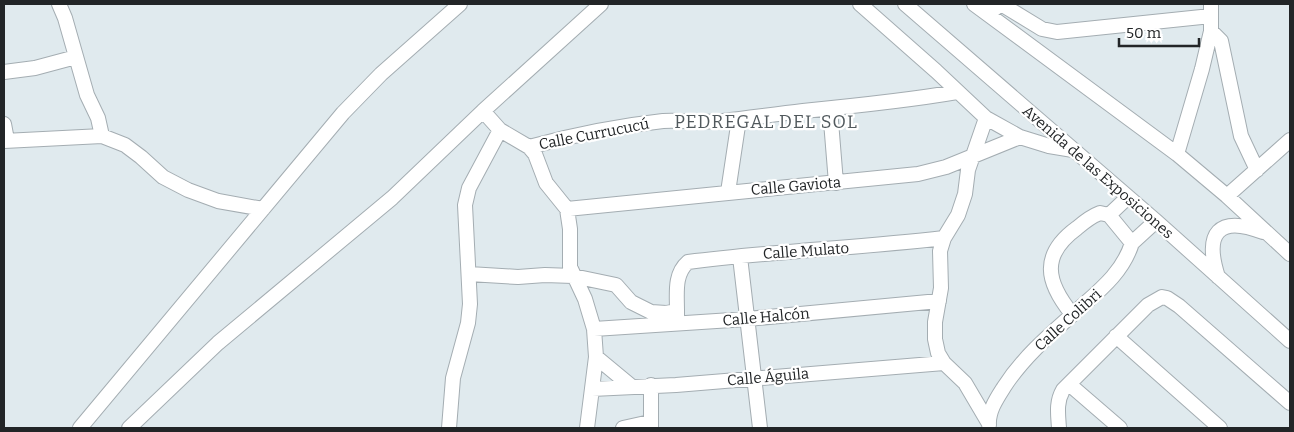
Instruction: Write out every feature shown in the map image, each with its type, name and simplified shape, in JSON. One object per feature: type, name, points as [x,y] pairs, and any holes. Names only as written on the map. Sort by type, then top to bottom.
[{"type":"street","points":[[59,4],[65,18],[87,95],[98,118],[102,136]]},
{"type":"street","points":[[80,428],[349,106],[460,4]]},
{"type":"street","points":[[129,428],[218,343],[418,174],[483,111],[601,4]]},
{"type":"street","points":[[860,4],[986,118],[1020,138],[1048,146],[1074,150]]},
{"type":"street","name":"Avenida de las Exposiciones","points":[[905,4],[1156,221],[1290,341]]},
{"type":"street","points":[[974,4],[1177,154],[1227,196],[1290,254]]},
{"type":"street","points":[[988,14],[1001,4],[1042,29],[1057,32],[1211,10],[1223,4]]},
{"type":"street","points":[[1177,154],[1211,31],[1211,10]]},
{"type":"street","points":[[1211,31],[1221,41],[1241,136],[1257,170]]},
{"type":"street","points":[[4,72],[35,68],[76,57]]},
{"type":"street","name":"Calle Currucucú","points":[[529,147],[602,129],[664,121],[720,121],[915,100],[957,92]]},
{"type":"street","points":[[830,110],[836,183]]},
{"type":"street","points":[[483,111],[500,130],[529,147],[535,154],[546,183],[567,208],[570,229],[570,267],[585,299],[594,329],[596,357],[592,389],[591,427]]},
{"type":"street","points":[[986,118],[968,170],[965,194],[958,215],[944,238],[940,251],[941,288],[935,322],[935,339],[938,353],[944,363],[965,383],[989,425]]},
{"type":"street","points":[[728,192],[739,119]]},
{"type":"street","points":[[4,124],[5,141],[102,136],[125,144],[163,177],[188,190],[218,201],[263,209]]},
{"type":"street","points":[[449,428],[453,378],[468,323],[470,304],[465,205],[469,188],[500,130]]},
{"type":"street","name":"Calle Gaviota","points":[[567,208],[918,174],[946,167],[1020,138]]},
{"type":"street","points":[[1227,196],[1257,170],[1287,148]]},
{"type":"street","points":[[1109,215],[1128,197]]},
{"type":"street","points":[[1072,314],[1059,297],[1053,284],[1051,268],[1052,254],[1069,233],[1100,213],[1109,215],[1132,243],[1156,221]]},
{"type":"street","points":[[1218,277],[1212,250],[1216,234],[1221,229],[1238,225],[1248,226],[1268,234]]},
{"type":"street","name":"Calle Mulato","points":[[677,317],[677,279],[682,268],[688,262],[944,238]]},
{"type":"street","name":"Calle Colibri","points":[[989,425],[991,409],[1011,376],[1025,359],[1113,278],[1128,256],[1132,243]]},
{"type":"street","points":[[740,257],[760,428]]},
{"type":"street","points":[[469,274],[518,277],[545,275],[574,276],[616,285],[630,302],[651,312],[666,313],[677,317]]},
{"type":"street","points":[[1059,428],[1058,400],[1063,390],[1148,305],[1162,297],[1168,298],[1179,306],[1290,403]]},
{"type":"street","name":"Calle Halcón","points":[[594,329],[677,317],[747,319],[939,301]]},
{"type":"street","points":[[1116,336],[1220,428]]},
{"type":"street","points":[[596,357],[631,386]]},
{"type":"street","name":"Calle Águila","points":[[592,389],[676,385],[944,363]]},
{"type":"street","points":[[1069,384],[1120,428]]},
{"type":"street","points":[[623,428],[651,425],[651,385]]},
{"type":"district","name":"PEDREGAL DEL SOL","points":[[766,122]]}]
